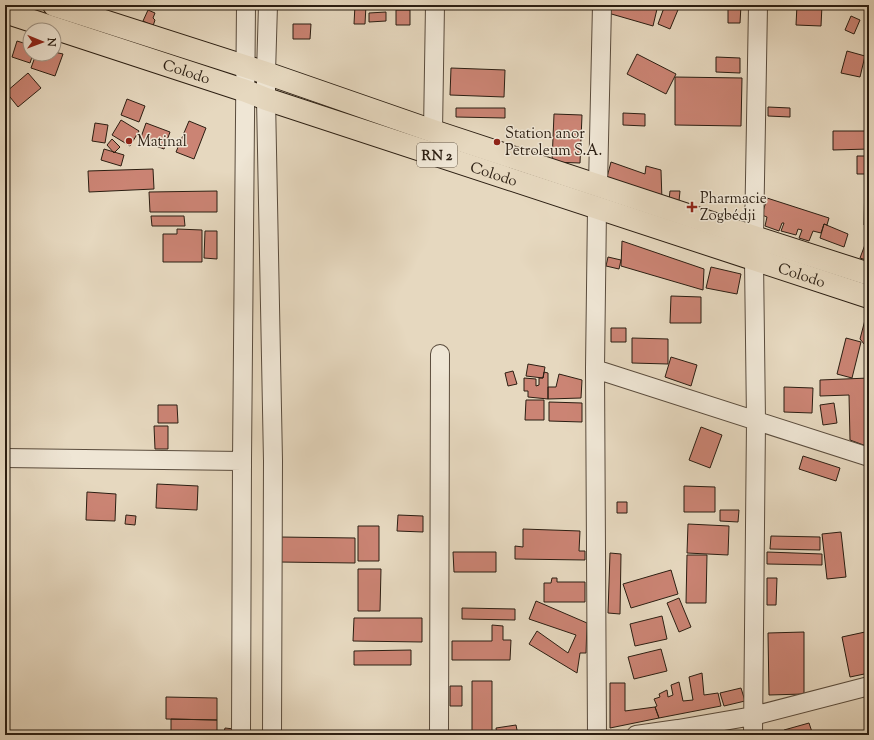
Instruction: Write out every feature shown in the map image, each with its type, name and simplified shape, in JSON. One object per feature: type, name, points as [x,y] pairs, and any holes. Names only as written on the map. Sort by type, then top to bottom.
[{"type":"main road","name":"Colodo","points":[[54,5],[78,9],[433,131],[869,274]]},
{"type":"main road","name":"Colodo","points":[[5,12],[869,297]]},
{"type":"street","points":[[246,5],[256,70],[266,99],[273,461],[272,735]]},
{"type":"street","points":[[241,735],[246,91],[256,70],[268,5]]},
{"type":"street","points":[[433,131],[436,5]]},
{"type":"street","points":[[598,185],[602,5]]},
{"type":"street","points":[[754,237],[758,5]]},
{"type":"street","points":[[597,208],[595,369],[597,735]]},
{"type":"street","points":[[753,735],[756,421],[754,260]]},
{"type":"street","points":[[439,735],[440,354]]},
{"type":"street","points":[[595,369],[869,457]]},
{"type":"street","points":[[5,458],[242,461]]},
{"type":"street","points":[[636,735],[753,716],[869,686]]},
{"type":"building","points":[[355,5],[366,5],[365,24],[354,24]]},
{"type":"building","points":[[369,5],[393,5],[393,9],[369,9]]},
{"type":"building","points":[[610,5],[644,5],[657,9],[653,26],[608,13]]},
{"type":"building","points":[[665,5],[680,5],[670,29],[658,24]]},
{"type":"building","points":[[728,5],[741,5],[740,23],[728,23]]},
{"type":"building","points":[[797,5],[822,5],[821,26],[796,25]]},
{"type":"building","points":[[148,10],[155,13],[153,18],[155,20],[153,26],[143,21]]},
{"type":"building","points":[[396,10],[410,10],[410,25],[396,25]]},
{"type":"building","points":[[386,12],[386,21],[369,22],[369,13]]},
{"type":"building","points":[[851,16],[860,20],[854,34],[845,30]]},
{"type":"building","points":[[293,24],[311,24],[310,39],[293,39]]},
{"type":"building","points":[[17,41],[22,43],[22,60],[12,57]]},
{"type":"building","points":[[847,51],[865,56],[860,77],[841,73]]},
{"type":"building","points":[[637,54],[676,74],[666,94],[627,74]]},
{"type":"building","points":[[716,57],[740,58],[740,73],[716,72]]},
{"type":"building","points":[[33,62],[60,62],[55,76],[31,68]]},
{"type":"building","points":[[451,68],[505,70],[504,97],[450,95]]},
{"type":"building","points":[[28,73],[41,88],[18,107],[6,92]]},
{"type":"building","points":[[675,77],[742,78],[741,126],[675,125]]},
{"type":"building","points":[[127,99],[145,106],[139,122],[121,115]]},
{"type":"building","points":[[768,107],[790,108],[790,117],[768,116]]},
{"type":"building","points":[[456,108],[505,108],[505,118],[456,117]]},
{"type":"building","points":[[623,113],[645,114],[645,126],[623,125]]},
{"type":"building","points":[[554,114],[582,115],[580,163],[552,162]]},
{"type":"building","points":[[121,120],[139,131],[130,146],[112,135]]},
{"type":"building","points":[[189,121],[206,128],[194,159],[176,152]]},
{"type":"building","points":[[95,123],[108,125],[105,143],[92,141]]},
{"type":"building","points":[[146,123],[170,132],[164,149],[140,140]]},
{"type":"building","points":[[833,131],[869,131],[869,149],[833,150]]},
{"type":"building","points":[[112,139],[120,147],[114,153],[107,145]]},
{"type":"building","points":[[104,149],[124,155],[121,166],[101,160]]},
{"type":"building","points":[[857,156],[869,156],[869,174],[857,174]]},
{"type":"building","points":[[611,162],[645,174],[646,166],[661,170],[662,201],[606,181]]},
{"type":"building","points":[[153,169],[154,189],[89,192],[88,171]]},
{"type":"building","points":[[865,180],[869,180],[869,225],[864,225]]},
{"type":"building","points":[[217,191],[217,212],[150,212],[149,192]]},
{"type":"building","points":[[670,191],[680,191],[679,201],[669,200]]},
{"type":"building","points":[[767,198],[829,218],[827,225],[824,224],[821,233],[813,231],[809,241],[799,238],[802,230],[798,229],[796,235],[781,231],[784,223],[782,223],[779,231],[765,226],[767,217],[762,215]]},
{"type":"building","points":[[151,216],[184,216],[185,226],[152,226]]},
{"type":"building","points":[[824,224],[848,234],[844,247],[820,238]]},
{"type":"building","points":[[177,229],[202,230],[202,262],[163,262],[163,234],[177,234]]},
{"type":"building","points":[[205,231],[217,231],[217,259],[204,258]]},
{"type":"building","points":[[869,234],[869,261],[860,258]]},
{"type":"building","points":[[622,241],[704,269],[703,290],[621,266]]},
{"type":"building","points":[[608,257],[621,260],[619,269],[606,266]]},
{"type":"building","points":[[711,267],[741,274],[737,294],[706,288]]},
{"type":"building","points":[[671,296],[701,297],[701,323],[670,323]]},
{"type":"building","points":[[865,320],[869,321],[869,350],[860,339]]},
{"type":"building","points":[[611,328],[626,328],[626,342],[611,342]]},
{"type":"building","points":[[632,338],[668,339],[668,364],[632,363]]},
{"type":"building","points":[[846,338],[861,342],[852,378],[837,374]]},
{"type":"building","points":[[671,357],[697,365],[691,386],[665,377]]},
{"type":"building","points":[[528,364],[545,367],[543,378],[526,376]]},
{"type":"building","points":[[513,371],[517,384],[508,386],[505,373]]},
{"type":"building","points":[[544,372],[548,373],[548,399],[528,397],[528,391],[524,391],[524,378],[536,379],[536,386],[539,385],[539,378],[543,378]]},
{"type":"building","points":[[559,374],[582,380],[581,398],[548,399],[548,387],[556,387]]},
{"type":"building","points":[[869,378],[869,447],[850,440],[849,395],[820,396],[820,380]]},
{"type":"building","points":[[784,387],[813,388],[812,413],[784,412]]},
{"type":"building","points":[[526,400],[544,400],[544,420],[525,420]]},
{"type":"building","points":[[549,402],[582,403],[582,422],[549,421]]},
{"type":"building","points":[[834,403],[837,423],[823,425],[820,405]]},
{"type":"building","points":[[158,405],[177,405],[178,423],[158,423]]},
{"type":"building","points":[[154,426],[168,426],[168,449],[155,449]]},
{"type":"building","points":[[701,427],[722,435],[710,468],[689,460]]},
{"type":"building","points":[[803,456],[840,468],[836,481],[799,469]]},
{"type":"building","points":[[157,484],[198,486],[197,510],[156,508]]},
{"type":"building","points":[[684,486],[715,487],[715,512],[684,512]]},
{"type":"building","points":[[87,492],[116,494],[115,521],[86,520]]},
{"type":"building","points":[[617,502],[627,502],[627,513],[617,513]]},
{"type":"building","points":[[720,510],[739,510],[738,522],[720,521]]},
{"type":"building","points":[[126,515],[136,516],[135,525],[125,524]]},
{"type":"building","points":[[398,515],[423,516],[423,532],[397,531]]},
{"type":"building","points":[[688,524],[729,526],[728,555],[687,553]]},
{"type":"building","points":[[358,526],[379,526],[379,561],[358,561]]},
{"type":"building","points":[[523,529],[580,531],[579,551],[585,551],[585,560],[515,559],[515,546],[523,547]]},
{"type":"building","points":[[841,532],[846,577],[827,579],[822,534]]},
{"type":"building","points":[[771,536],[820,537],[820,550],[770,549]]},
{"type":"building","points":[[280,537],[355,538],[355,563],[279,562]]},
{"type":"building","points":[[453,552],[496,552],[496,572],[454,572]]},
{"type":"building","points":[[767,552],[822,554],[822,565],[767,564]]},
{"type":"building","points":[[610,553],[621,554],[620,614],[608,613]]},
{"type":"building","points":[[687,555],[707,555],[706,603],[686,603]]},
{"type":"building","points":[[358,569],[381,569],[380,611],[358,611]]},
{"type":"building","points":[[671,570],[678,594],[631,608],[623,584]]},
{"type":"building","points":[[552,578],[557,578],[557,582],[585,582],[585,602],[544,602],[544,583],[551,583]]},
{"type":"building","points":[[767,578],[777,578],[776,605],[767,605]]},
{"type":"building","points":[[679,598],[691,627],[679,632],[667,603]]},
{"type":"building","points":[[536,601],[587,623],[586,653],[580,653],[577,673],[529,644],[537,631],[568,653],[576,635],[529,619]]},
{"type":"building","points":[[462,608],[515,609],[515,620],[462,619]]},
{"type":"building","points":[[662,616],[667,639],[635,646],[630,624]]},
{"type":"building","points":[[354,618],[422,618],[422,642],[353,641]]},
{"type":"building","points":[[492,625],[503,626],[503,640],[511,640],[510,660],[452,660],[452,641],[492,641]]},
{"type":"building","points":[[804,632],[804,694],[769,695],[768,633]]},
{"type":"building","points":[[865,632],[869,653],[869,673],[850,677],[842,637]]},
{"type":"building","points":[[661,649],[667,671],[634,679],[628,657]]},
{"type":"building","points":[[411,650],[411,665],[354,665],[354,651]]},
{"type":"building","points":[[702,673],[704,695],[718,693],[721,706],[659,718],[654,699],[660,697],[659,694],[667,690],[668,697],[673,695],[671,685],[679,682],[683,701],[693,700],[689,677]]},
{"type":"building","points":[[472,681],[492,681],[492,735],[472,735]]},
{"type":"building","points":[[610,683],[625,683],[625,711],[655,707],[659,718],[610,728]]},
{"type":"building","points":[[450,686],[462,686],[462,706],[450,706]]},
{"type":"building","points":[[741,688],[745,701],[724,706],[720,693]]},
{"type":"building","points":[[166,697],[217,698],[217,720],[166,719]]},
{"type":"building","points":[[171,719],[217,720],[217,732],[224,732],[225,728],[234,729],[234,735],[171,735]]},
{"type":"building","points":[[809,723],[813,735],[786,735],[784,730]]},
{"type":"building","points":[[516,725],[518,735],[497,735],[496,728]]},
{"type":"place","name":"Matinal","points":[[129,141]]},
{"type":"place","name":"Station anor Petroleum S.A.","points":[[497,142]]},
{"type":"place","name":"Pharmacie Zogbédji","points":[[692,207]]}]
